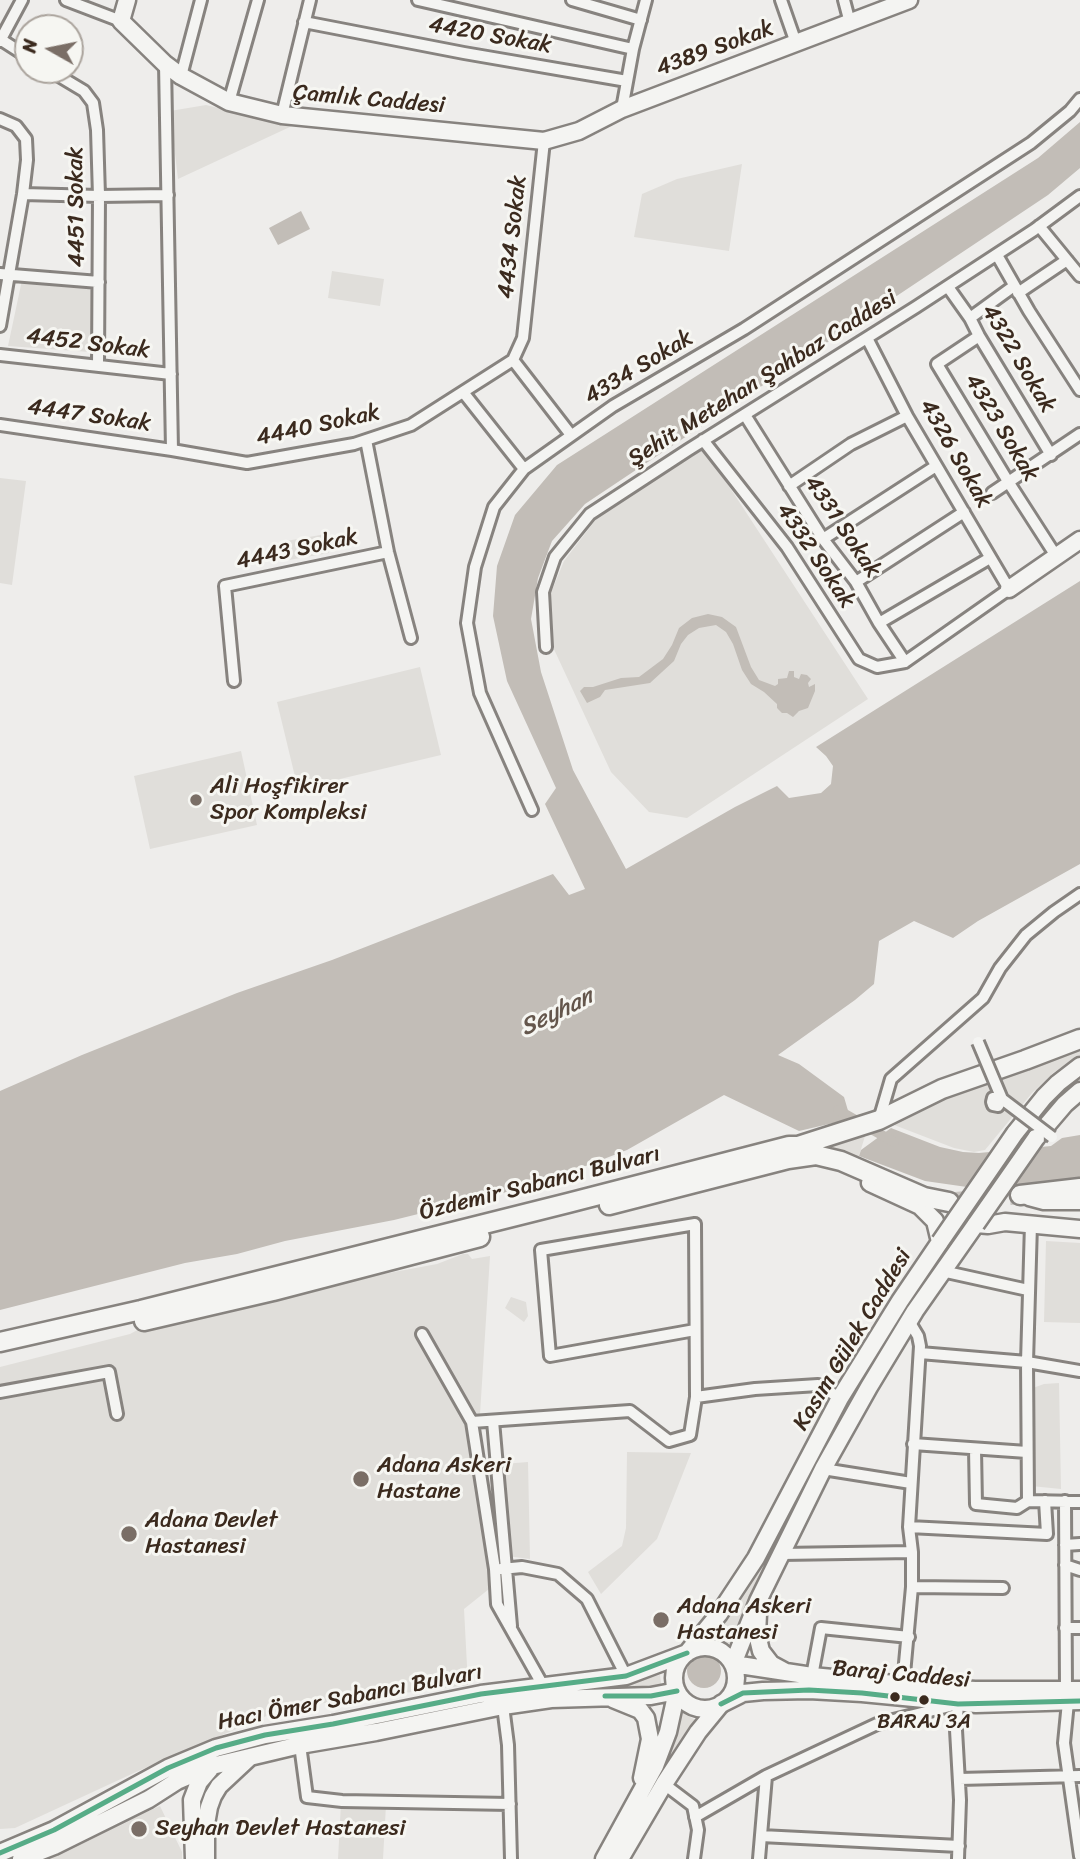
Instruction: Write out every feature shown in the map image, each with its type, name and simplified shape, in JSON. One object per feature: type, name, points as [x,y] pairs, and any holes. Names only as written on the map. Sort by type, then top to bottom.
[{"type":"main road","points":[[121,21],[127,0]]},
{"type":"main road","name":"4389 Sokak","points":[[579,131],[622,109],[908,0]]},
{"type":"main road","name":"Çamlık Caddesi","points":[[121,21],[164,64],[181,76],[229,102],[282,116],[544,141],[579,131]]},
{"type":"main road","points":[[1009,589],[1080,540]]},
{"type":"main road","name":"Özdemir Sabancı Bulvarı","points":[[0,1353],[259,1294],[795,1152],[879,1120],[943,1089],[1080,1039]]},
{"type":"main road","name":"Kasım Gülek Caddesi","points":[[687,1653],[719,1614],[756,1558],[840,1398],[900,1301],[1015,1133],[1044,1097],[1080,1066]]},
{"type":"main road","name":"Kasım Gülek Caddesi","points":[[733,1664],[758,1601],[781,1554],[823,1469],[869,1387],[909,1321],[976,1224],[1001,1207],[1065,1104],[1080,1091]]},
{"type":"main road","name":"Özdemir Sabancı Bulvarı","points":[[0,1342],[141,1310],[789,1146],[795,1152],[841,1161],[925,1197],[949,1202]]},
{"type":"main road","points":[[795,1152],[834,1165],[920,1206],[934,1221],[940,1242]]},
{"type":"main road","points":[[1020,1195],[1080,1188]]},
{"type":"main road","points":[[1020,1195],[1045,1200],[1080,1200]]},
{"type":"main road","points":[[976,1224],[988,1225],[1001,1207],[1031,1224],[1080,1229]]},
{"type":"main road","points":[[758,1601],[757,1634],[761,1651],[771,1664],[787,1672]]},
{"type":"main road","points":[[620,1859],[698,1732],[733,1690],[736,1680],[733,1664],[725,1654],[717,1649],[696,1648],[679,1661],[675,1670],[677,1691],[692,1706],[712,1708],[721,1704]]},
{"type":"main road","name":"Hacı Ömer Sabancı Bulvarı","points":[[21,1859],[54,1846],[149,1799],[177,1781],[212,1766],[300,1745],[503,1706],[546,1692],[626,1676],[687,1653]]},
{"type":"main road","name":"Baraj Caddesi","points":[[733,1664],[812,1676],[903,1685],[1073,1696]]},
{"type":"main road","name":"Baraj Caddesi","points":[[721,1704],[743,1693],[763,1690],[862,1693],[958,1704],[1073,1696]]},
{"type":"main road","points":[[604,1859],[659,1755],[668,1732],[677,1691]]},
{"type":"main road","name":"Hacı Ömer Sabancı Bulvarı","points":[[0,1853],[54,1830],[168,1768],[223,1746],[265,1735],[481,1694],[546,1692],[651,1696],[677,1691]]},
{"type":"main road","points":[[606,1696],[640,1710],[646,1717],[650,1739],[635,1804]]},
{"type":"main road","points":[[265,1735],[267,1753]]},
{"type":"main road","points":[[194,1859],[192,1800],[199,1782],[223,1746]]},
{"type":"main road","points":[[206,1859],[208,1807],[219,1786],[250,1758]]},
{"type":"main road","points":[[149,1799],[176,1794],[192,1800]]},
{"type":"street","points":[[0,40],[22,0]]},
{"type":"street","name":"Çamlık Caddesi","points":[[66,0],[88,4],[121,21]]},
{"type":"street","points":[[181,76],[201,0]]},
{"type":"street","points":[[229,102],[258,0]]},
{"type":"street","points":[[282,116],[310,0]]},
{"type":"street","points":[[418,0],[633,49]]},
{"type":"street","points":[[572,0],[641,20]]},
{"type":"street","points":[[622,109],[633,49],[646,0]]},
{"type":"street","points":[[781,0],[796,43]]},
{"type":"street","points":[[844,0],[850,23]]},
{"type":"street","name":"4420 Sokak","points":[[304,22],[627,81]]},
{"type":"street","points":[[164,64],[172,450]]},
{"type":"street","name":"4451 Sokak","points":[[73,84],[84,91],[93,103],[97,130],[99,366]]},
{"type":"street","name":"4334 Sokak","points":[[532,810],[480,693],[467,623],[475,567],[494,507],[524,468],[613,406],[744,329],[1020,150],[1070,111],[1080,99]]},
{"type":"street","points":[[0,119],[16,126],[26,139],[27,160],[23,194],[5,275],[0,326]]},
{"type":"street","name":"4434 Sokak","points":[[513,360],[523,338],[544,141]]},
{"type":"street","points":[[23,194],[167,195]]},
{"type":"street","name":"Şehit Metehan Şahbaz Caddesi","points":[[546,648],[543,592],[555,557],[590,514],[948,287],[1080,196]]},
{"type":"street","points":[[1039,226],[1080,276]]},
{"type":"street","points":[[997,255],[1080,390]]},
{"type":"street","points":[[970,318],[1067,260]]},
{"type":"street","points":[[5,275],[99,282]]},
{"type":"street","name":"4322 Sokak","points":[[948,287],[970,318],[1051,455]]},
{"type":"street","name":"4323 Sokak","points":[[979,336],[937,364],[1056,556]]},
{"type":"street","name":"4326 Sokak","points":[[867,338],[907,416],[1009,589]]},
{"type":"street","name":"4452 Sokak","points":[[0,355],[171,374]]},
{"type":"street","points":[[513,360],[571,435]]},
{"type":"street","name":"4440 Sokak","points":[[172,450],[247,463],[354,444],[411,425],[513,360]]},
{"type":"street","points":[[463,392],[524,468]]},
{"type":"street","name":"4331 Sokak","points":[[745,415],[823,539],[856,582],[905,662]]},
{"type":"street","points":[[789,486],[851,444],[907,416]]},
{"type":"street","name":"4447 Sokak","points":[[0,425],[172,450]]},
{"type":"street","points":[[992,493],[1080,434]]},
{"type":"street","points":[[366,440],[388,552],[411,638]]},
{"type":"street","name":"4332 Sokak","points":[[704,440],[787,547],[859,659],[877,667],[905,662]]},
{"type":"street","points":[[823,539],[936,466]]},
{"type":"street","points":[[856,582],[964,512]]},
{"type":"street","name":"4443 Sokak","points":[[234,681],[225,586],[388,552]]},
{"type":"street","points":[[879,623],[990,558]]},
{"type":"street","points":[[905,662],[1009,589]]},
{"type":"street","points":[[879,1120],[891,1079],[984,998],[1000,968],[1027,935],[1080,894]]},
{"type":"street","points":[[978,1042],[1002,1099],[1044,1138]]},
{"type":"street","points":[[472,1422],[630,1411],[669,1441],[690,1435],[696,1396],[695,1224],[541,1250],[550,1356],[695,1330]]},
{"type":"street","points":[[1028,1501],[1027,1362],[1031,1224]]},
{"type":"street","points":[[942,1272],[1028,1290]]},
{"type":"street","points":[[903,1685],[912,1587],[909,1527],[920,1353],[918,1336],[909,1321]]},
{"type":"street","points":[[422,1334],[472,1422],[501,1569]]},
{"type":"street","points":[[920,1353],[1027,1362],[1080,1371]]},
{"type":"street","points":[[0,1392],[109,1372],[117,1414]]},
{"type":"street","points":[[696,1396],[818,1385],[840,1398]]},
{"type":"street","points":[[493,1421],[501,1569],[497,1604],[546,1692]]},
{"type":"street","points":[[913,1444],[1027,1452]]},
{"type":"street","points":[[975,1449],[976,1504],[1017,1508],[1028,1501],[1080,1502]]},
{"type":"street","points":[[823,1469],[911,1483]]},
{"type":"street","points":[[909,1527],[1047,1534],[1045,1501]]},
{"type":"street","points":[[1065,1501],[1065,1628],[1073,1696],[1064,1743],[1075,1776],[1080,1849]]},
{"type":"street","points":[[1065,1545],[1080,1544]]},
{"type":"street","points":[[781,1554],[912,1552]]},
{"type":"street","points":[[1065,1565],[1080,1570]]},
{"type":"street","points":[[501,1569],[522,1567],[558,1574],[587,1599],[626,1676]]},
{"type":"street","points":[[912,1587],[1003,1588]]},
{"type":"street","points":[[812,1676],[821,1628],[909,1637]]},
{"type":"street","points":[[1065,1628],[1080,1628]]},
{"type":"street","points":[[695,1817],[766,1776],[877,1724],[958,1704],[958,1859]]},
{"type":"street","points":[[503,1706],[508,1745],[511,1859]]},
{"type":"street","points":[[300,1745],[307,1797],[342,1801],[510,1804]]},
{"type":"street","points":[[759,1859],[766,1776]]},
{"type":"street","points":[[959,1779],[1075,1776]]},
{"type":"street","points":[[664,1784],[693,1806],[698,1830],[694,1859]]},
{"type":"street","points":[[761,1836],[959,1846]]},
{"type":"shaded area","points":[[206,105],[292,126],[178,179],[170,111]]},
{"type":"shaded area","points":[[742,164],[729,251],[634,237],[642,194],[677,179]]},
{"type":"shaded area","points":[[332,271],[384,279],[380,306],[328,298]]},
{"type":"shaded area","points":[[22,280],[93,286],[90,352],[8,346]]},
{"type":"shaded area","points":[[704,448],[868,699],[687,818],[649,812],[611,772],[552,645],[548,600],[564,561],[597,518]]},
{"type":"shaded area","points":[[0,478],[26,481],[12,585],[0,583]]},
{"type":"shaded area","points":[[326,534],[329,553],[289,560],[286,541]]},
{"type":"shaded area","points":[[420,667],[441,755],[298,789],[277,702]]},
{"type":"shaded area","name":"Ali Hoşfikirer Spor Kompleksi","points":[[241,751],[257,825],[150,849],[134,776]]},
{"type":"shaded area","points":[[1080,1047],[1080,1055],[1053,1073],[1032,1093],[985,1150],[974,1152],[954,1148],[889,1123],[944,1098]]},
{"type":"shaded area","points":[[1080,1077],[1080,1082],[1050,1109],[1029,1136],[882,1348],[810,1477],[747,1605],[732,1646],[714,1633],[739,1602],[767,1554],[805,1475],[879,1346],[1028,1131],[1047,1107]]},
{"type":"shaded area","points":[[865,1136],[858,1159],[813,1147]]},
{"type":"shaded area","points":[[1046,1241],[1080,1243],[1080,1323],[1044,1322]]},
{"type":"shaded area","points":[[468,1254],[472,1259],[490,1256],[479,1430],[494,1585],[464,1609],[468,1685],[285,1708],[15,1828],[0,1829],[0,1367],[130,1334],[156,1320],[437,1264]]},
{"type":"shaded area","points":[[511,1297],[526,1302],[528,1316],[524,1322],[505,1308]]},
{"type":"shaded area","points":[[1059,1383],[1061,1489],[1031,1486],[1030,1389]]},
{"type":"shaded area","points":[[627,1452],[691,1453],[657,1539],[601,1594],[588,1572],[622,1546],[626,1528]]},
{"type":"shaded area","points":[[528,1462],[530,1559],[507,1556],[503,1464]]},
{"type":"shaded area","points":[[660,1675],[662,1690],[559,1691],[608,1686]]},
{"type":"shaded area","points":[[680,1712],[696,1720],[615,1859],[612,1859],[668,1757],[677,1732]]},
{"type":"shaded area","points":[[341,1803],[386,1805],[383,1859],[338,1859]]},
{"type":"shaded area","name":"Seyhan Devlet Hastanesi","points":[[160,1806],[182,1852],[182,1859],[35,1859]]},
{"type":"water","name":"Seyhan","points":[[1080,122],[1080,168],[1048,195],[585,504],[552,541],[538,578],[531,619],[541,672],[573,770],[626,869],[777,786],[789,798],[821,793],[831,784],[833,766],[816,747],[1080,581],[1080,864],[978,921],[953,938],[914,921],[879,941],[874,984],[778,1055],[799,1064],[844,1097],[849,1114],[846,1120],[799,1131],[724,1095],[627,1150],[539,1184],[394,1220],[185,1263],[0,1310],[0,1091],[237,993],[332,960],[553,874],[569,895],[585,889],[545,804],[556,788],[507,681],[493,616],[497,566],[515,515],[557,465],[1038,158]]},
{"type":"water","points":[[301,211],[310,229],[278,245],[269,228]]},
{"type":"water","points":[[708,614],[722,617],[736,627],[751,667],[759,680],[775,686],[778,679],[787,678],[789,671],[794,671],[794,677],[799,679],[801,674],[807,675],[811,679],[809,687],[815,684],[808,708],[793,717],[782,713],[777,704],[751,684],[726,632],[716,625],[699,628],[688,635],[674,661],[650,683],[605,690],[600,697],[587,703],[580,691],[584,687],[593,687],[621,678],[639,677],[663,659],[679,628],[692,618]]},
{"type":"water","points":[[891,1128],[940,1147],[979,1153],[1051,1146],[1062,1138],[1080,1135],[1080,1178],[988,1190],[925,1181],[859,1156],[861,1150]]},
{"type":"water","points":[[704,1654],[716,1659],[721,1671],[716,1683],[704,1688],[692,1683],[687,1671],[692,1659]]},
{"type":"waterway","points":[[838,1110],[894,1142]]},
{"type":"tunnel","points":[[956,1201],[1020,1195]]},
{"type":"transit line","points":[[0,1853],[54,1830],[168,1768],[216,1748],[265,1735],[481,1694],[626,1676],[687,1653]]},
{"type":"transit line","points":[[721,1704],[743,1693],[809,1690],[958,1704],[1080,1701]]},
{"type":"transit line","points":[[605,1696],[651,1696],[677,1691]]},
{"type":"place","name":"Ali Hoşfikirer Spor Kompleksi","points":[[196,800]]},
{"type":"place","name":"Adana Askeri Hastane","points":[[361,1479]]},
{"type":"place","name":"Adana Devlet Hastanesi","points":[[129,1534]]},
{"type":"place","name":"Adana Askeri Hastanesi","points":[[661,1620]]},
{"type":"place","name":"BARAJ 3A","points":[[924,1700]]},
{"type":"place","name":"Seyhan Devlet Hastanesi","points":[[139,1829]]}]
